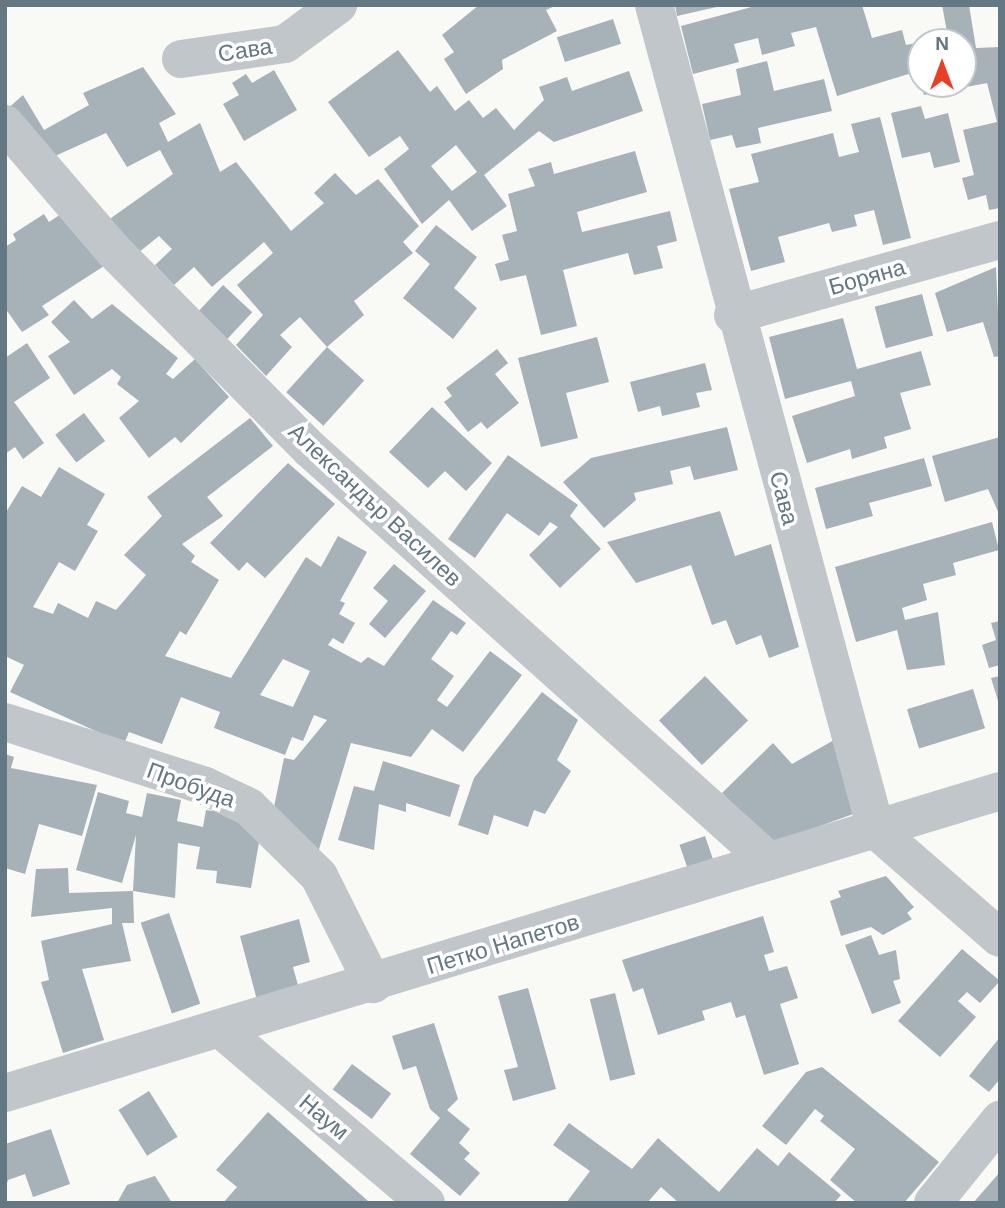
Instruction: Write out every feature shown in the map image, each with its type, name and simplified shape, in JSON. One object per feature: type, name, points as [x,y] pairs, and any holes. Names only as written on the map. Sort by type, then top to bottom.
[{"type":"street","name":"Сава","points":[[181,59],[285,44],[338,5]]},
{"type":"street","name":"Сава","points":[[654,5],[733,315],[876,830]]},
{"type":"street","name":"Александър Василев","points":[[5,124],[114,251],[310,449],[769,861]]},
{"type":"street","name":"Боряна","points":[[733,315],[1000,240]]},
{"type":"street","name":"Прoбудa","points":[[5,722],[249,807],[318,876],[373,984]]},
{"type":"street","name":"Петко Напетов","points":[[5,1093],[223,1031],[1000,791]]},
{"type":"street","points":[[876,830],[1000,938]]},
{"type":"street","name":"Наум","points":[[223,1031],[402,1195]]},
{"type":"street","points":[[933,1203],[1000,1120]]},
{"type":"building","points":[[479,5],[557,5],[546,10],[557,31],[502,60],[503,69],[466,94],[444,59],[454,52],[442,35]]},
{"type":"building","points":[[675,5],[721,5],[721,6],[677,16]]},
{"type":"building","points":[[759,5],[862,5],[872,38],[902,30],[907,45],[907,74],[837,96],[816,27],[791,33],[795,46],[762,55],[758,38],[734,44],[739,62],[693,74],[681,26]]},
{"type":"building","points":[[942,5],[969,5],[973,28],[946,28]]},
{"type":"building","points":[[613,19],[621,44],[565,62],[557,37]]},
{"type":"building","points":[[1000,47],[1000,208],[989,210],[986,195],[968,200],[962,178],[974,175],[963,130],[997,122],[987,83],[977,85],[977,48]]},
{"type":"building","points":[[398,50],[430,92],[437,86],[455,111],[469,100],[483,118],[496,108],[514,130],[544,100],[539,87],[567,77],[572,91],[629,71],[643,111],[554,142],[539,131],[484,175],[507,206],[472,231],[449,200],[422,224],[384,169],[409,149],[400,136],[369,157],[328,102]],"holes":[[[456,145],[477,172],[452,191],[431,166]]]},
{"type":"building","points":[[767,61],[774,91],[824,79],[832,111],[758,128],[761,143],[736,148],[732,135],[710,140],[702,104],[741,95],[736,69]]},
{"type":"building","points":[[143,67],[176,114],[159,123],[168,142],[200,123],[220,172],[236,162],[291,231],[324,203],[314,193],[335,173],[356,195],[378,179],[419,226],[403,242],[413,253],[354,301],[364,315],[327,347],[300,317],[280,335],[292,347],[266,376],[236,345],[263,315],[237,285],[273,253],[264,242],[212,287],[194,267],[174,285],[155,265],[172,249],[159,236],[133,257],[104,223],[173,174],[160,150],[127,167],[106,133],[44,161],[5,111],[23,95],[44,130],[89,105],[83,93]]},
{"type":"building","points":[[274,70],[297,110],[244,141],[223,104],[239,95],[232,83],[246,74],[252,83]]},
{"type":"building","points":[[921,106],[925,119],[948,113],[960,162],[934,168],[930,152],[902,158],[891,113]]},
{"type":"building","points":[[880,117],[911,238],[883,245],[874,210],[854,215],[857,226],[832,232],[829,223],[778,237],[785,262],[751,271],[729,189],[759,182],[751,154],[833,133],[839,157],[859,152],[851,124]]},
{"type":"building","points":[[635,151],[647,192],[577,212],[582,232],[670,211],[677,241],[657,246],[663,268],[634,275],[628,253],[563,270],[577,326],[541,335],[526,275],[500,281],[495,264],[509,260],[502,235],[517,231],[508,194],[535,186],[528,169],[551,162],[554,174]]},
{"type":"building","points":[[44,214],[49,222],[61,214],[104,266],[42,306],[49,315],[22,332],[5,308],[5,247],[16,240],[13,234]]},
{"type":"building","points":[[436,225],[477,257],[454,288],[477,308],[453,339],[403,298],[430,264],[415,251]]},
{"type":"building","points":[[996,267],[1000,356],[994,357],[983,322],[947,332],[935,293]]},
{"type":"building","points":[[223,285],[252,312],[224,342],[195,315]]},
{"type":"building","points":[[922,294],[933,336],[886,348],[875,307]]},
{"type":"building","points":[[74,300],[92,319],[112,304],[178,358],[166,374],[173,379],[195,359],[229,397],[181,443],[175,437],[149,458],[119,418],[139,401],[117,384],[121,377],[112,369],[74,395],[48,356],[70,342],[51,322]]},
{"type":"building","points":[[843,318],[857,369],[921,351],[931,385],[900,393],[911,429],[884,437],[887,448],[852,459],[850,449],[807,463],[792,416],[855,396],[851,381],[785,399],[769,337]]},
{"type":"building","points":[[597,337],[609,382],[566,393],[578,438],[541,447],[518,358]]},
{"type":"building","points":[[27,343],[50,378],[14,402],[44,443],[23,459],[15,447],[5,454],[5,358]]},
{"type":"building","points":[[327,347],[364,380],[323,426],[286,392]]},
{"type":"building","points":[[497,349],[508,363],[495,374],[519,403],[487,429],[481,422],[468,432],[444,402],[452,396],[446,388]]},
{"type":"building","points":[[705,363],[712,390],[696,393],[700,407],[662,416],[660,406],[638,412],[630,382]]},
{"type":"building","points":[[432,407],[492,463],[466,491],[445,471],[428,488],[389,452]]},
{"type":"building","points":[[84,413],[105,441],[76,463],[55,435]]},
{"type":"building","points":[[250,418],[273,446],[207,497],[223,516],[182,544],[195,556],[191,562],[219,580],[186,635],[180,631],[165,656],[231,678],[306,557],[321,567],[338,536],[367,552],[340,601],[345,603],[339,614],[355,623],[343,644],[333,638],[328,645],[361,663],[368,657],[384,666],[433,600],[466,623],[457,635],[451,631],[431,659],[454,676],[437,700],[447,707],[490,651],[522,675],[463,752],[432,729],[411,757],[351,743],[316,859],[274,807],[284,758],[294,760],[327,720],[314,715],[303,741],[292,737],[285,755],[214,728],[220,712],[181,697],[162,744],[129,732],[124,744],[10,692],[24,665],[5,656],[5,514],[22,486],[41,497],[59,467],[105,494],[87,525],[98,531],[75,571],[59,562],[33,607],[53,614],[58,603],[88,618],[96,601],[116,610],[146,575],[124,555],[162,516],[147,497]],"holes":[[[283,659],[310,671],[293,707],[260,695]]]},
{"type":"building","points":[[727,427],[738,470],[694,480],[690,466],[670,471],[673,484],[634,493],[636,500],[604,528],[563,482],[591,458]]},
{"type":"building","points":[[1000,437],[1000,516],[988,489],[945,502],[932,456]]},
{"type":"building","points":[[508,455],[578,505],[570,516],[601,549],[560,588],[529,555],[558,527],[550,522],[539,536],[507,513],[475,558],[448,539]]},
{"type":"building","points":[[924,458],[932,486],[869,503],[873,516],[826,529],[815,488]]},
{"type":"building","points":[[288,463],[335,504],[265,578],[247,562],[239,571],[210,543]]},
{"type":"building","points":[[720,511],[735,556],[771,544],[799,647],[769,658],[761,635],[736,645],[726,620],[712,625],[691,565],[636,583],[607,542]]},
{"type":"building","points":[[992,522],[999,550],[953,563],[956,575],[923,584],[927,600],[902,608],[905,620],[938,612],[945,665],[907,670],[897,630],[856,642],[835,567]]},
{"type":"building","points":[[394,564],[426,591],[385,638],[369,624],[388,601],[373,588]]},
{"type":"building","points":[[1000,621],[1000,665],[989,668],[982,645],[996,640],[991,623]]},
{"type":"building","points":[[705,676],[748,721],[702,765],[659,720]]},
{"type":"building","points":[[1000,676],[1000,704],[999,704],[991,678]]},
{"type":"building","points":[[973,689],[985,728],[919,748],[907,709]]},
{"type":"building","points":[[542,692],[578,720],[557,760],[571,771],[545,814],[534,810],[528,827],[494,815],[488,835],[458,825],[474,778]]},
{"type":"building","points":[[834,740],[856,813],[773,843],[722,793],[773,743],[792,764]]},
{"type":"building","points":[[5,754],[14,757],[11,768],[97,785],[82,836],[39,824],[25,874],[5,868]]},
{"type":"building","points":[[383,761],[460,785],[450,817],[406,803],[406,812],[379,804],[374,850],[338,840],[354,786],[374,791]]},
{"type":"building","points":[[98,792],[129,801],[126,813],[142,817],[147,793],[181,800],[177,821],[203,827],[206,810],[237,815],[261,831],[251,888],[216,883],[217,871],[196,869],[200,847],[178,843],[175,898],[133,891],[136,835],[122,883],[76,870]]},
{"type":"building","points":[[705,836],[713,859],[687,867],[679,845]]},
{"type":"building","points":[[68,868],[69,893],[133,891],[134,923],[122,923],[131,961],[82,969],[104,1040],[63,1053],[41,982],[49,980],[41,941],[112,924],[112,908],[31,917],[36,869]]},
{"type":"building","points":[[886,876],[914,907],[907,913],[912,919],[883,935],[871,927],[841,936],[830,901],[841,897],[838,891]]},
{"type":"building","points":[[169,913],[200,1004],[172,1014],[141,923]]},
{"type":"building","points":[[763,916],[774,952],[764,955],[769,971],[787,966],[798,998],[780,1004],[799,1064],[764,1075],[745,1015],[736,1018],[731,1002],[702,1011],[705,1020],[658,1035],[643,988],[633,992],[622,960]]},
{"type":"building","points":[[299,919],[310,962],[293,967],[299,989],[257,1000],[240,936]]},
{"type":"building","points":[[871,935],[879,955],[896,950],[900,979],[893,981],[901,1003],[872,1014],[845,945]]},
{"type":"building","points":[[962,949],[1000,981],[980,1003],[967,992],[958,1001],[976,1017],[940,1057],[898,1021]]},
{"type":"building","points":[[528,988],[556,1089],[513,1101],[504,1070],[518,1067],[498,996]]},
{"type":"building","points":[[615,993],[635,1075],[610,1081],[590,999]]},
{"type":"building","points":[[434,1023],[458,1099],[447,1110],[470,1129],[459,1143],[470,1153],[464,1159],[480,1173],[460,1196],[410,1154],[440,1118],[430,1109],[416,1066],[403,1070],[392,1036]]},
{"type":"building","points":[[1000,1037],[1000,1079],[989,1092],[969,1076]]},
{"type":"building","points":[[352,1064],[391,1093],[372,1119],[333,1090]]},
{"type":"building","points":[[822,1067],[939,1162],[904,1203],[857,1203],[830,1180],[855,1149],[820,1121],[824,1116],[815,1109],[786,1145],[762,1126],[806,1072]]},
{"type":"building","points":[[149,1091],[178,1137],[147,1156],[118,1110]]},
{"type":"building","points":[[268,1112],[368,1201],[223,1203],[237,1187],[216,1170]]},
{"type":"building","points":[[569,1123],[632,1169],[658,1138],[719,1192],[757,1148],[778,1166],[789,1152],[841,1195],[834,1203],[679,1203],[661,1187],[647,1203],[566,1203],[590,1171],[553,1145]]},
{"type":"building","points":[[51,1129],[70,1184],[33,1197],[25,1174],[8,1180],[5,1189],[5,1144]]},
{"type":"building","points":[[1000,1172],[1000,1203],[973,1203]]},
{"type":"building","points":[[155,1176],[172,1203],[117,1203],[127,1185]]}]
